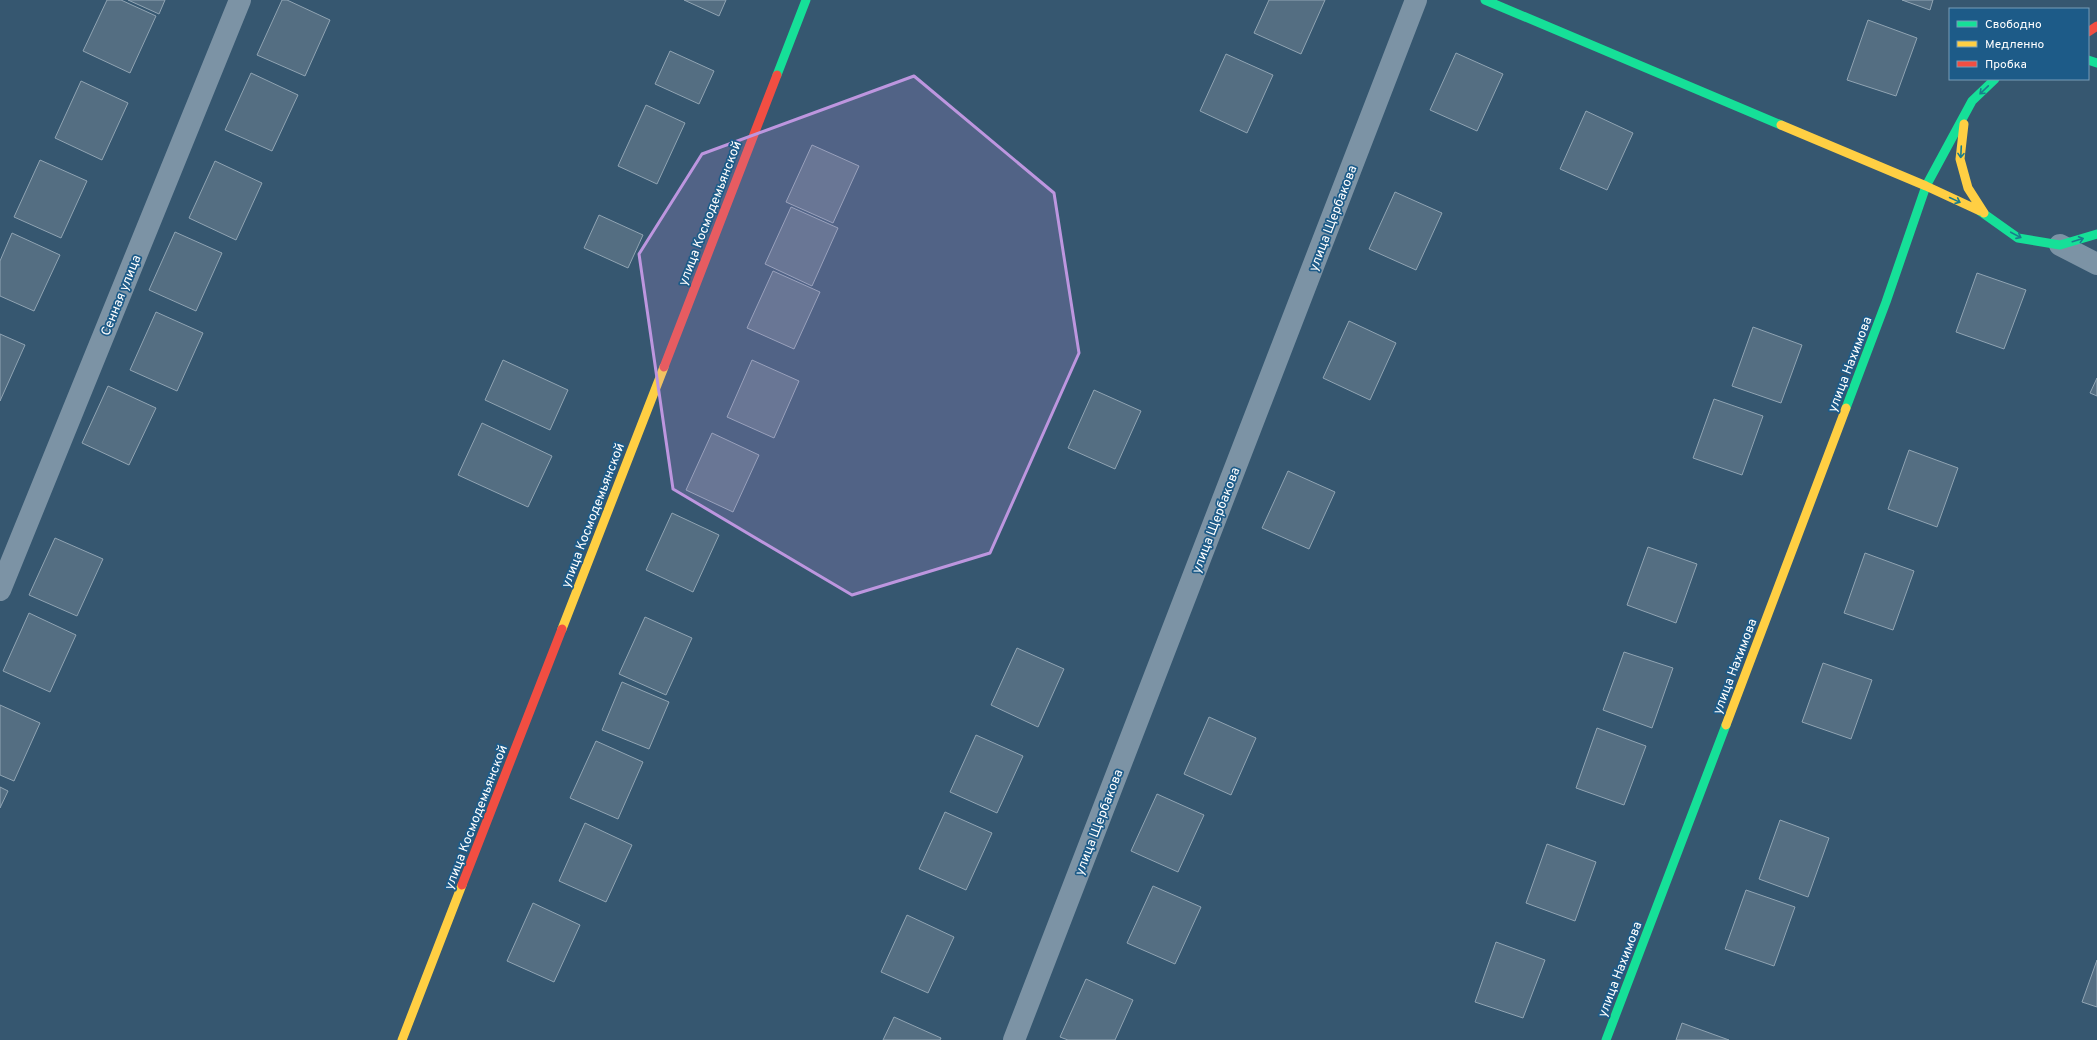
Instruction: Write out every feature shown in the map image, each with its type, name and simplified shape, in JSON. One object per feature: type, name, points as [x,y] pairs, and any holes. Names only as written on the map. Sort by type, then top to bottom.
[{"type":"street","name":"Сенная улица","points":[[0,590],[240,0]]},
{"type":"street","name":"улица Космодемьянской","points":[[402,1040],[806,0]]},
{"type":"street","name":"улица Щербакова","points":[[1014,1040],[1416,0]]},
{"type":"street","points":[[1485,0],[1926,186],[1984,213],[2018,238],[2060,245],[2097,264]]},
{"type":"street","points":[[1984,213],[1968,188],[1960,159],[1962,129],[1972,101],[1994,80]]},
{"type":"street","name":"улица Нахимова","points":[[1606,1040],[1886,302],[1926,186],[1972,101]]},
{"type":"street","points":[[2060,245],[2097,234]]},
{"type":"highlighted area","points":[[914,76],[1054,193],[1079,353],[990,553],[852,595],[673,489],[639,254],[702,154]]},
{"type":"building","points":[[107,0],[121,0],[156,16],[130,73],[83,51]]},
{"type":"building","points":[[128,0],[165,0],[159,14]]},
{"type":"building","points":[[282,0],[287,0],[330,20],[305,76],[257,55]]},
{"type":"building","points":[[684,0],[726,0],[719,16]]},
{"type":"building","points":[[1269,0],[1325,0],[1301,54],[1254,33]]},
{"type":"building","points":[[1902,0],[1933,0],[1930,10]]},
{"type":"building","points":[[1868,20],[1917,38],[1896,96],[1847,80]]},
{"type":"building","points":[[670,51],[714,71],[699,104],[655,84]]},
{"type":"building","points":[[1456,53],[1503,74],[1477,131],[1430,110]]},
{"type":"building","points":[[1226,54],[1273,75],[1247,133],[1200,111]]},
{"type":"building","points":[[251,73],[298,95],[272,151],[225,130]]},
{"type":"building","points":[[81,81],[128,103],[102,160],[55,138]]},
{"type":"building","points":[[646,105],[685,123],[657,184],[618,166]]},
{"type":"building","points":[[1586,111],[1633,133],[1607,190],[1560,169]]},
{"type":"building","points":[[812,145],[859,166],[833,223],[786,202]]},
{"type":"building","points":[[40,160],[87,181],[61,238],[14,217]]},
{"type":"building","points":[[215,161],[262,183],[236,240],[189,218]]},
{"type":"building","points":[[1395,192],[1442,213],[1416,270],[1369,249]]},
{"type":"building","points":[[791,207],[838,228],[812,286],[765,264]]},
{"type":"building","points":[[599,215],[643,235],[628,268],[584,248]]},
{"type":"building","points":[[175,232],[222,253],[196,311],[149,290]]},
{"type":"building","points":[[12,233],[60,255],[34,311],[0,296],[0,261]]},
{"type":"building","points":[[773,271],[820,292],[794,349],[747,328]]},
{"type":"building","points":[[1977,273],[2026,290],[2004,349],[1956,332]]},
{"type":"building","points":[[156,312],[203,333],[177,391],[130,370]]},
{"type":"building","points":[[1349,321],[1396,343],[1370,400],[1323,378]]},
{"type":"building","points":[[1753,327],[1802,345],[1781,403],[1732,386]]},
{"type":"building","points":[[0,334],[25,345],[0,401]]},
{"type":"building","points":[[503,360],[568,390],[550,430],[485,400]]},
{"type":"building","points":[[752,360],[799,381],[774,438],[727,417]]},
{"type":"building","points":[[2097,378],[2097,396],[2090,393]]},
{"type":"building","points":[[108,386],[156,408],[129,465],[82,443]]},
{"type":"building","points":[[1094,390],[1141,411],[1115,469],[1068,448]]},
{"type":"building","points":[[1714,399],[1763,416],[1742,475],[1693,458]]},
{"type":"building","points":[[482,423],[552,456],[528,507],[458,475]]},
{"type":"building","points":[[712,433],[759,455],[733,512],[686,490]]},
{"type":"building","points":[[1909,450],[1958,468],[1937,527],[1888,509]]},
{"type":"building","points":[[1288,471],[1335,492],[1309,549],[1262,528]]},
{"type":"building","points":[[672,513],[719,535],[693,592],[646,570]]},
{"type":"building","points":[[55,538],[103,559],[77,616],[29,595]]},
{"type":"building","points":[[1648,547],[1697,564],[1676,623],[1627,605]]},
{"type":"building","points":[[1865,553],[1914,571],[1893,630],[1844,613]]},
{"type":"building","points":[[29,613],[76,635],[50,692],[3,671]]},
{"type":"building","points":[[645,617],[692,638],[666,695],[619,674]]},
{"type":"building","points":[[1017,648],[1064,669],[1038,727],[991,705]]},
{"type":"building","points":[[1624,652],[1673,668],[1652,728],[1603,710]]},
{"type":"building","points":[[1823,663],[1872,680],[1851,739],[1802,722]]},
{"type":"building","points":[[622,682],[669,702],[649,749],[602,730]]},
{"type":"building","points":[[0,705],[40,723],[14,781],[0,775]]},
{"type":"building","points":[[1209,717],[1256,738],[1231,795],[1184,774]]},
{"type":"building","points":[[1597,728],[1646,746],[1624,805],[1576,788]]},
{"type":"building","points":[[976,735],[1023,756],[997,813],[950,792]]},
{"type":"building","points":[[596,741],[643,762],[618,819],[570,798]]},
{"type":"building","points":[[0,787],[8,791],[0,808]]},
{"type":"building","points":[[1157,794],[1204,815],[1178,872],[1131,851]]},
{"type":"building","points":[[945,812],[992,833],[966,890],[919,869]]},
{"type":"building","points":[[1780,820],[1829,838],[1808,897],[1759,879]]},
{"type":"building","points":[[585,823],[632,845],[606,902],[559,881]]},
{"type":"building","points":[[1547,844],[1596,862],[1575,921],[1526,903]]},
{"type":"building","points":[[1153,886],[1201,907],[1175,964],[1127,943]]},
{"type":"building","points":[[1746,890],[1795,907],[1774,966],[1725,949]]},
{"type":"building","points":[[533,903],[580,925],[554,982],[507,961]]},
{"type":"building","points":[[907,915],[954,937],[928,993],[881,972]]},
{"type":"building","points":[[1496,942],[1545,960],[1523,1018],[1475,1002]]},
{"type":"building","points":[[2097,960],[2097,1007],[2082,1002]]},
{"type":"building","points":[[1086,979],[1133,1000],[1115,1040],[1068,1040],[1060,1037]]},
{"type":"building","points":[[894,1017],[941,1038],[940,1040],[883,1040]]},
{"type":"building","points":[[1682,1023],[1729,1040],[1676,1040]]},
{"type":"traffic: fast","points":[[777,75],[806,0]]},
{"type":"traffic: fast","points":[[1485,0],[1781,125]]},
{"type":"traffic: fast","points":[[2089,60],[2097,63]]},
{"type":"traffic: fast","points":[[1846,408],[1886,302],[1926,186],[1972,101],[1994,80]]},
{"type":"traffic: fast","points":[[1980,211],[2018,238],[2060,245],[2097,234]]},
{"type":"traffic: fast","points":[[1606,1040],[1726,725]]},
{"type":"traffic: slow","points":[[1964,124],[1960,159],[1968,188],[1984,213]]},
{"type":"traffic: slow","points":[[1781,125],[1926,186],[1980,211]]},
{"type":"traffic: slow","points":[[562,629],[664,367]]},
{"type":"traffic: slow","points":[[1726,725],[1846,408]]},
{"type":"traffic: slow","points":[[402,1040],[462,885]]},
{"type":"traffic: jam","points":[[2089,31],[2097,26]]},
{"type":"traffic: jam","points":[[664,367],[777,75]]},
{"type":"traffic: jam","points":[[462,885],[562,629]]}]
